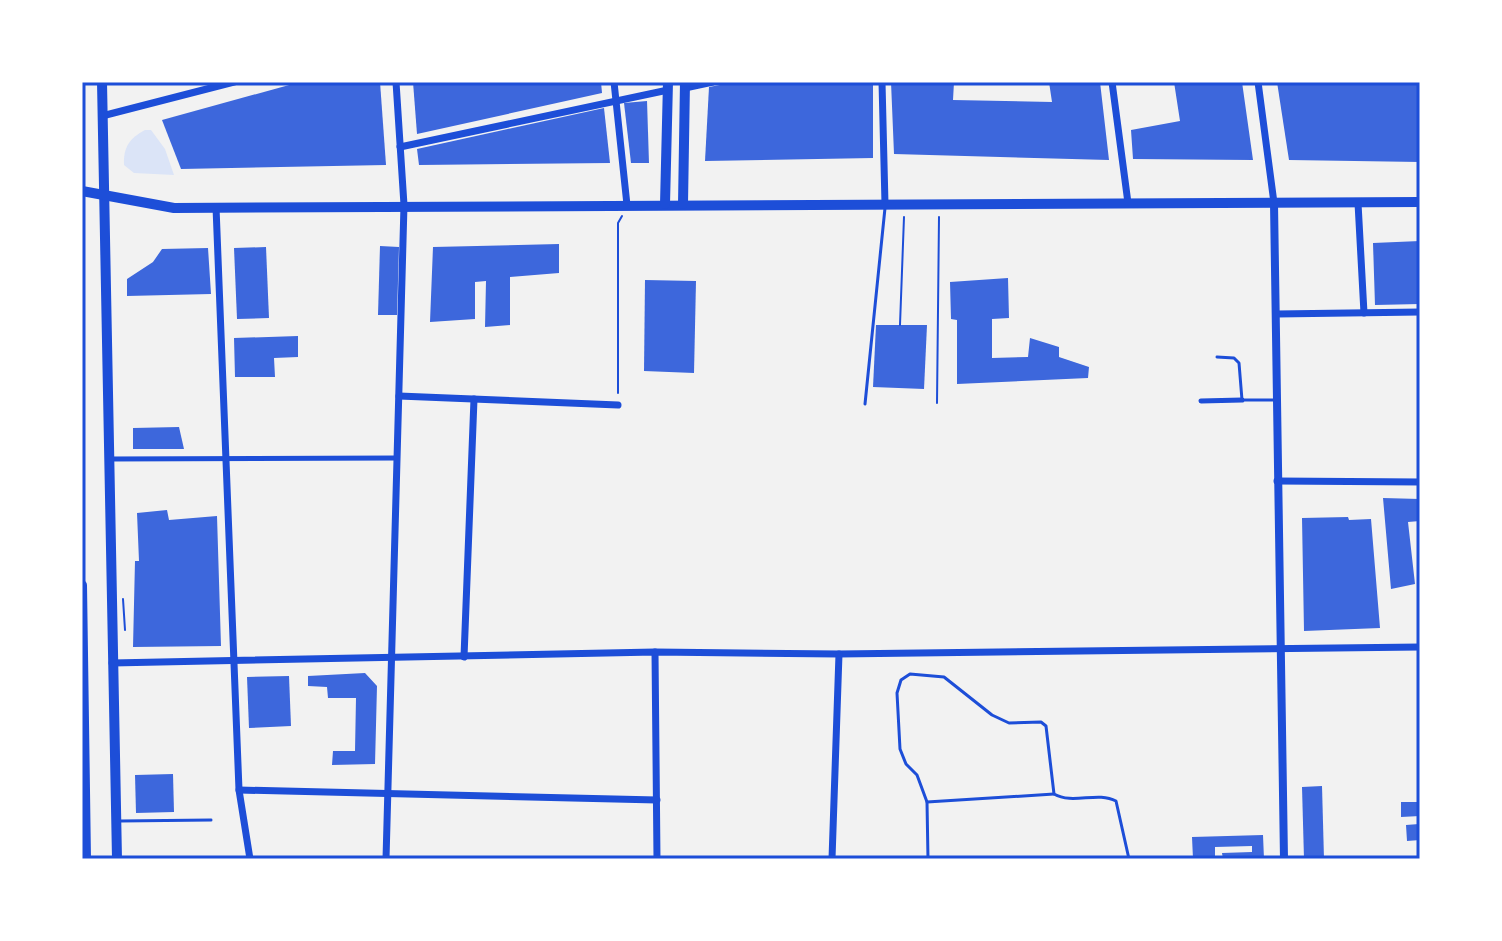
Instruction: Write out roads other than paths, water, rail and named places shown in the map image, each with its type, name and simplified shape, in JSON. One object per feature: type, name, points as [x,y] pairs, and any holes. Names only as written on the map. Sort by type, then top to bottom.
[{"type":"main road","points":[[102,82],[117,859]]},
{"type":"main road","points":[[683,204],[685,85]]},
{"type":"main road","points":[[665,204],[668,86]]},
{"type":"main road","points":[[82,191],[174,208],[1420,202]]},
{"type":"main road","points":[[82,585],[86,859]]},
{"type":"street","points":[[102,116],[234,82]]},
{"type":"street","points":[[386,859],[404,205],[396,82]]},
{"type":"street","points":[[614,82],[627,205]]},
{"type":"street","points":[[685,85],[713,82]]},
{"type":"street","points":[[882,82],[885,204]]},
{"type":"street","points":[[1112,82],[1128,203]]},
{"type":"street","points":[[1258,82],[1274,203],[1284,859]]},
{"type":"street","points":[[400,147],[668,86]]},
{"type":"street","points":[[1358,203],[1364,313]]},
{"type":"street","points":[[216,207],[239,790],[250,859]]},
{"type":"street","points":[[1277,314],[1420,312]]},
{"type":"street","points":[[399,396],[618,405]]},
{"type":"street","points":[[464,657],[474,399]]},
{"type":"street","points":[[1201,401],[1242,400]]},
{"type":"street","points":[[107,458],[227,461],[397,458]]},
{"type":"street","points":[[1277,481],[1420,482]]},
{"type":"street","points":[[112,663],[655,652],[839,654],[1420,647]]},
{"type":"street","points":[[655,652],[657,859]]},
{"type":"street","points":[[832,859],[839,654]]},
{"type":"street","points":[[239,790],[389,796],[657,800]]},
{"type":"lane","points":[[865,404],[885,204]]},
{"type":"lane","points":[[1217,357],[1234,358],[1239,363],[1242,400],[1277,400]]},
{"type":"lane","points":[[928,859],[927,802],[917,775],[906,764],[900,749],[897,693],[901,680],[910,674],[944,677],[992,715],[1009,723],[1041,722],[1046,726],[1054,794]]},
{"type":"lane","points":[[927,802],[1054,794],[1062,798],[1108,797],[1116,801],[1129,859]]},
{"type":"lane","points":[[116,821],[211,820]]}]
